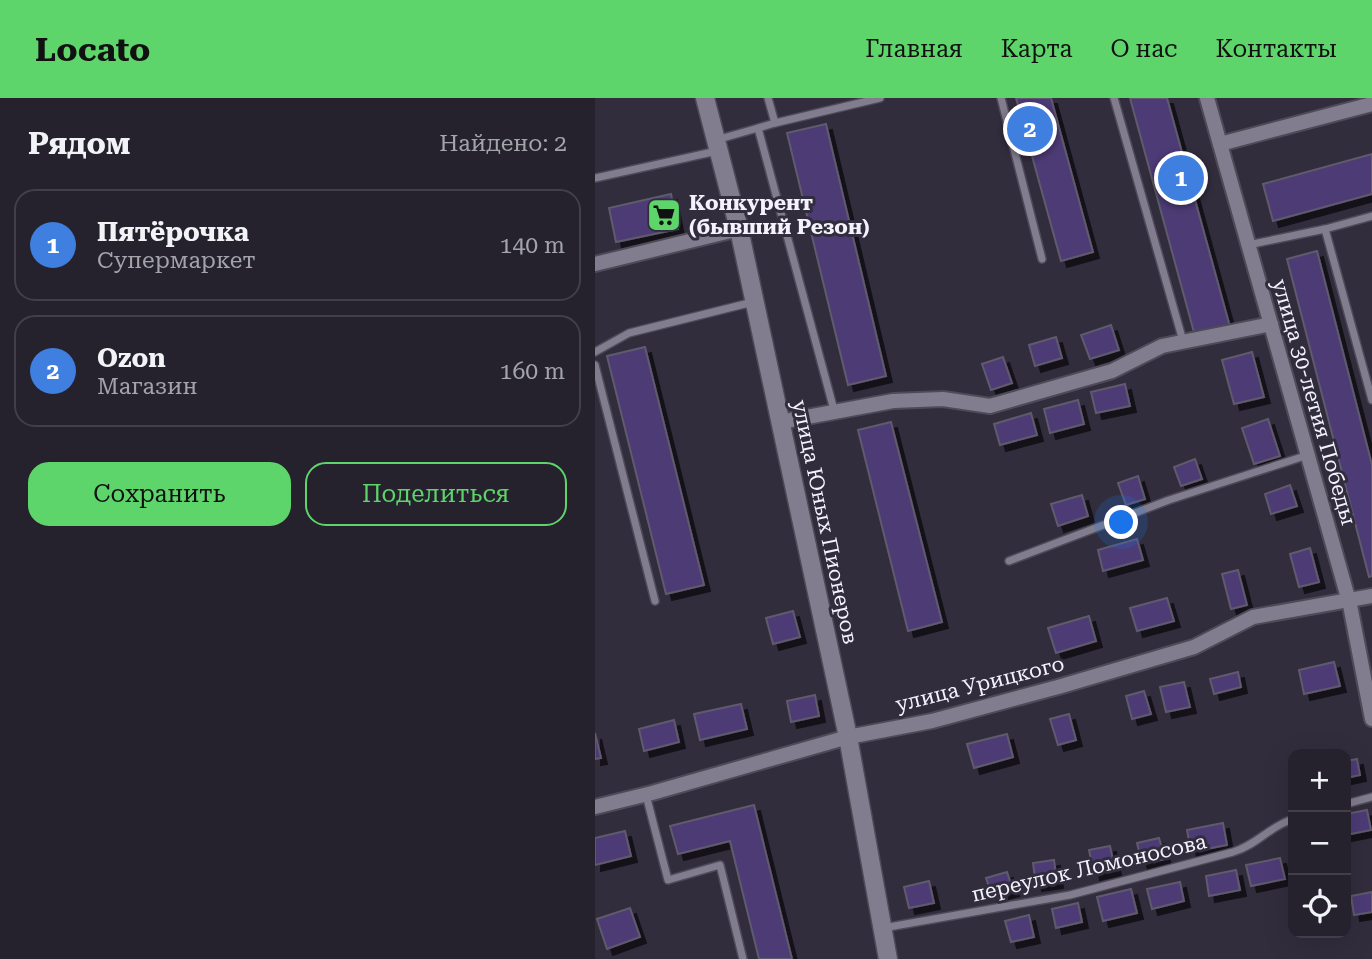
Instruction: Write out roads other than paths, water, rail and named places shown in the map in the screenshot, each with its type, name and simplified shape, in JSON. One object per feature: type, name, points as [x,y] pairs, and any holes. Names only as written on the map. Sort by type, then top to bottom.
[{"type":"main road","name":"улица Юных Пионеров","points":[[705,98],[739,229],[848,737],[888,959]]},
{"type":"street","name":"улица 30-летия Победы","points":[[1207,98],[1349,600],[1372,719]]},
{"type":"street","points":[[1220,144],[1372,104]]},
{"type":"street","points":[[595,264],[739,229]]},
{"type":"street","points":[[780,422],[893,401],[943,399],[990,406],[1112,371],[1162,346],[1271,324]]},
{"type":"street","name":"улица Урицкого","points":[[595,807],[848,737],[932,721],[1182,651],[1262,614],[1372,596]]},
{"type":"lane","points":[[768,98],[775,123]]},
{"type":"lane","points":[[595,178],[717,145],[775,123],[880,98]]},
{"type":"lane","points":[[1001,98],[1042,259]]},
{"type":"lane","points":[[1114,98],[1183,341]]},
{"type":"lane","points":[[758,128],[834,410]]},
{"type":"lane","points":[[1248,245],[1372,216]]},
{"type":"lane","points":[[1325,229],[1372,400]]},
{"type":"lane","points":[[595,352],[629,333],[754,301]]},
{"type":"lane","points":[[595,365],[655,601]]},
{"type":"lane","points":[[1009,561],[1169,500],[1308,455]]},
{"type":"lane","points":[[646,794],[668,880],[720,865],[743,959]]},
{"type":"lane","points":[[1351,803],[1372,797]]},
{"type":"lane","name":"переулок Ломоносова","points":[[883,928],[1070,895],[1233,852],[1247,848],[1279,823],[1288,820]]},
{"type":"place","name":"Ozon","points":[[1030,129]]},
{"type":"place","name":"Пятёрочка","points":[[1181,178]]},
{"type":"place","name":"Конкурент (бывший Резон)","points":[[664,215]]}]
